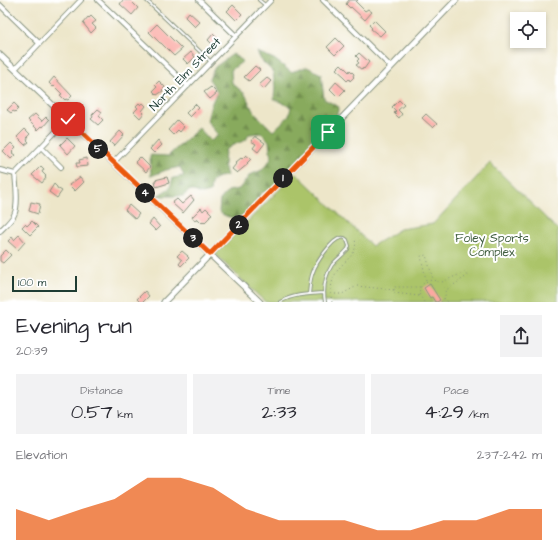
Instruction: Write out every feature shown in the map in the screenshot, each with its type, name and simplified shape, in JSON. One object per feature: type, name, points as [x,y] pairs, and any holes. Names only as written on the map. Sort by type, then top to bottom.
[{"type":"street","points":[[15,68],[81,0]]},
{"type":"street","points":[[98,0],[188,86]]},
{"type":"street","points":[[199,0],[236,36]]},
{"type":"street","name":"North Elm Street","points":[[113,163],[271,0]]},
{"type":"street","points":[[323,0],[391,67]]},
{"type":"street","points":[[164,302],[456,0]]},
{"type":"street","points":[[0,5],[39,43]]},
{"type":"street","points":[[0,54],[260,302]]},
{"type":"street","points":[[0,231],[14,216],[16,211],[15,174],[68,119]]},
{"type":"street","points":[[41,147],[61,167]]},
{"type":"street","points":[[0,170],[15,174]]},
{"type":"lane","points":[[146,0],[211,62]]},
{"type":"lane","points":[[259,0],[265,6]]},
{"type":"lane","points":[[309,294],[312,276],[320,258],[336,240],[344,238],[347,240],[349,246],[348,249],[333,264],[327,275],[324,293],[325,302]]},
{"type":"lane","points":[[280,302],[298,295],[324,293]]},
{"type":"path","points":[[332,302],[332,283],[335,274],[340,266],[354,252],[355,239]]},
{"type":"path","points":[[426,281],[421,256],[426,254],[434,280]]},
{"type":"path","points":[[441,283],[465,272],[467,276],[446,290],[444,298],[441,302]]},
{"type":"path","points":[[424,302],[420,296],[421,287],[426,281],[434,280],[441,283],[446,290]]},
{"type":"path","points":[[331,294],[342,294],[357,286],[394,290],[394,292],[420,296]]},
{"type":"path","points":[[394,290],[394,287],[421,287]]},
{"type":"path","points":[[444,298],[448,302]]},
{"type":"green space","points":[[257,52],[274,59],[291,72],[307,67],[321,74],[324,99],[339,107],[335,120],[313,141],[301,156],[289,176],[270,190],[261,193],[247,214],[233,218],[223,215],[219,212],[220,200],[228,191],[239,189],[250,175],[262,170],[271,159],[269,141],[261,133],[249,134],[246,140],[225,150],[224,165],[227,176],[218,177],[211,183],[210,192],[202,194],[190,190],[183,196],[157,196],[170,188],[173,178],[184,176],[180,167],[166,170],[151,176],[150,155],[168,156],[199,128],[211,141],[218,135],[207,121],[211,105],[217,91],[209,79],[215,67],[233,54],[243,61],[231,70],[232,83],[245,94],[253,111],[273,131],[289,116],[291,107],[274,99],[275,87],[273,72],[261,60]]},
{"type":"green space","name":"Foley Sports Complex","points":[[490,163],[558,230],[558,302],[265,302],[215,254],[296,173],[372,246],[400,229],[433,224]]},
{"type":"building","points":[[123,0],[130,0],[138,8],[132,15],[120,4]]},
{"type":"building","points":[[349,0],[358,0],[356,2],[365,11],[368,9],[372,12],[365,20],[346,4]]},
{"type":"building","points":[[233,5],[242,14],[236,20],[227,11]]},
{"type":"building","points":[[189,12],[200,22],[195,27],[185,17]]},
{"type":"building","points":[[91,16],[96,21],[92,24],[96,28],[91,33],[83,23],[88,17],[89,18]]},
{"type":"building","points":[[374,20],[385,31],[380,36],[371,29],[372,28],[369,25]]},
{"type":"building","points":[[157,24],[182,49],[174,56],[149,32]]},
{"type":"building","points":[[213,34],[219,40],[214,46],[208,40]]},
{"type":"building","points":[[336,38],[344,46],[335,55],[327,47]]},
{"type":"building","points":[[191,52],[195,57],[188,64],[183,59]]},
{"type":"building","points":[[359,53],[369,62],[362,70],[356,65],[359,63],[357,61],[359,59],[356,56]]},
{"type":"building","points":[[341,64],[349,72],[350,70],[354,74],[354,77],[350,81],[349,79],[347,81],[336,69]]},
{"type":"building","points":[[255,66],[260,70],[249,81],[244,77]]},
{"type":"building","points":[[54,77],[72,96],[68,100],[65,100],[60,95],[62,94],[49,83]]},
{"type":"building","points":[[267,78],[271,81],[264,89],[259,85]]},
{"type":"building","points":[[159,81],[165,87],[162,90],[163,91],[157,95],[153,91],[157,87],[155,85]]},
{"type":"building","points":[[336,82],[345,90],[338,97],[330,89]]},
{"type":"building","points":[[211,87],[217,93],[210,99],[204,92]]},
{"type":"building","points":[[399,100],[404,105],[398,110],[402,114],[399,118],[394,113],[396,111],[392,107]]},
{"type":"building","points":[[14,103],[18,109],[11,113],[7,110]]},
{"type":"building","points":[[139,103],[141,105],[143,103],[146,106],[142,111],[144,113],[140,118],[134,112],[138,108],[136,106]]},
{"type":"building","points":[[195,104],[199,108],[190,117],[186,113]]},
{"type":"building","points":[[98,109],[102,112],[99,116],[103,120],[98,125],[91,119],[93,117],[92,115]]},
{"type":"building","points":[[35,114],[42,121],[46,117],[49,120],[38,130],[28,120]]},
{"type":"building","points":[[426,114],[437,124],[433,128],[422,118]]},
{"type":"building","points":[[177,120],[184,127],[180,132],[178,130],[173,135],[168,130]]},
{"type":"building","points":[[25,129],[30,134],[27,137],[29,142],[25,145],[17,137]]},
{"type":"building","points":[[120,131],[124,135],[114,146],[110,142]]},
{"type":"building","points":[[255,136],[265,143],[258,152],[253,148],[256,144],[251,141]]},
{"type":"building","points":[[67,138],[75,146],[68,154],[60,145]]},
{"type":"building","points":[[158,140],[162,145],[154,153],[150,149]]},
{"type":"building","points":[[11,143],[16,148],[12,152],[15,155],[11,159],[3,151]]},
{"type":"building","points":[[246,155],[251,159],[247,163],[248,164],[237,173],[232,169],[236,164],[235,163]]},
{"type":"building","points":[[140,157],[150,167],[146,172],[135,162]]},
{"type":"building","points":[[87,158],[88,166],[77,167],[76,163],[80,163],[79,160]]},
{"type":"building","points":[[41,166],[44,169],[42,172],[46,176],[42,183],[32,175]]},
{"type":"building","points":[[80,177],[84,182],[75,191],[69,185]]},
{"type":"building","points":[[167,177],[169,183],[156,187],[155,180]]},
{"type":"building","points":[[54,184],[62,191],[57,198],[49,192]]},
{"type":"building","points":[[191,196],[194,200],[183,213],[172,203],[177,199],[182,204]]},
{"type":"building","points":[[31,202],[40,204],[38,214],[29,211]]},
{"type":"building","points":[[129,205],[139,214],[135,219],[125,210]]},
{"type":"building","points":[[201,208],[203,211],[206,208],[212,214],[205,222],[204,221],[202,223],[197,218],[195,221],[192,217]]},
{"type":"building","points":[[153,219],[160,227],[156,231],[149,224]]},
{"type":"building","points":[[32,221],[38,227],[30,235],[22,227],[25,224],[27,226]]},
{"type":"building","points":[[19,235],[25,242],[18,250],[8,241],[12,237],[14,240]]},
{"type":"building","points":[[6,250],[11,255],[3,263],[0,261],[0,256]]},
{"type":"building","points":[[182,251],[189,258],[181,266],[179,264],[182,260],[177,256]]},
{"type":"building","points":[[430,284],[440,300],[437,302],[435,302],[432,297],[430,298],[424,288]]},
{"type":"building","points":[[145,291],[149,296],[143,302],[140,302],[137,299]]},
{"type":"route","points":[[68,119],[210,254],[328,132]]}]
